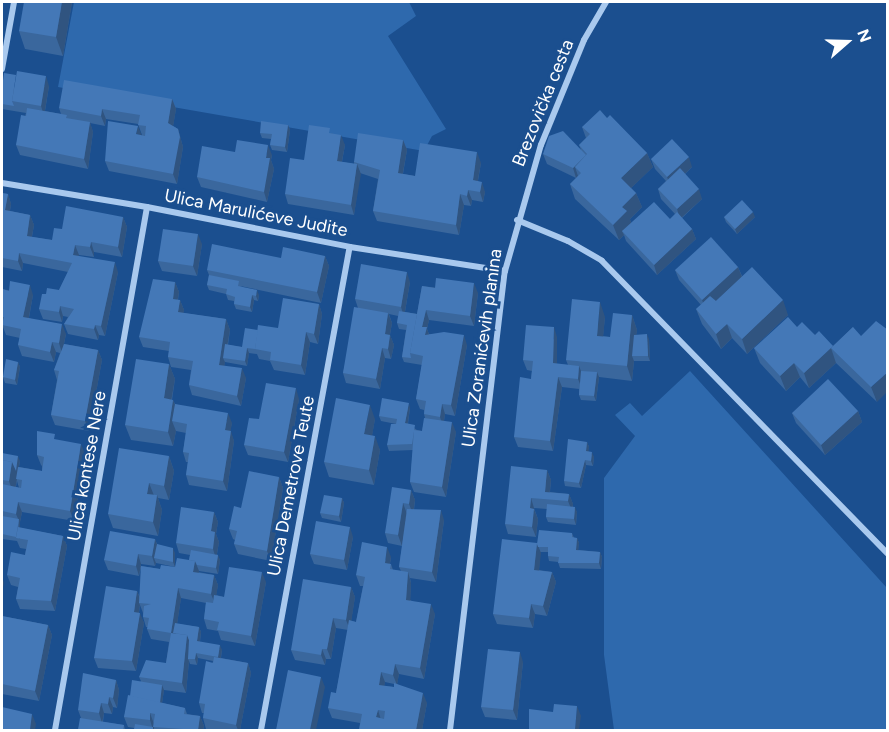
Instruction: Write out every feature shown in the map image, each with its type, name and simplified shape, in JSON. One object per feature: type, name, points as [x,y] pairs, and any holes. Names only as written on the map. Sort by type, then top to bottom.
[{"type":"street","points":[[2,69],[14,2]]},
{"type":"street","name":"Brezovička cesta","points":[[517,220],[545,134],[584,40],[606,2]]},
{"type":"street","name":"Ulica Marulićeve Judite","points":[[2,183],[147,207],[350,247],[505,271]]},
{"type":"street","name":"Ulica kontese Nere","points":[[56,730],[147,207]]},
{"type":"street","points":[[517,220],[568,241],[602,261],[888,554]]},
{"type":"street","name":"Ulica Zoranićevih planina","points":[[450,730],[505,271],[517,220]]},
{"type":"street","name":"Ulica Demetrove Teute","points":[[261,730],[350,247]]},
{"type":"shaded area","points":[[74,2],[409,2],[416,16],[388,36],[446,129],[432,136],[424,151],[58,87]]},
{"type":"shaded area","points":[[690,371],[887,588],[887,730],[614,730],[604,655],[604,478],[635,436],[615,415],[630,403],[642,416]]},
{"type":"building","points":[[24,2],[62,2],[56,37],[19,31]]},
{"type":"building","points":[[17,71],[46,76],[41,106],[12,101]]},
{"type":"building","points":[[4,73],[16,75],[12,101],[14,106],[2,104]]},
{"type":"building","points":[[64,80],[172,99],[168,123],[178,129],[180,137],[173,174],[105,161],[108,121],[138,126],[136,134],[145,136],[146,126],[138,125],[140,115],[102,109],[101,116],[59,108]]},
{"type":"building","points":[[27,108],[67,115],[66,118],[90,122],[84,159],[16,145],[21,115],[26,116]]},
{"type":"building","points":[[600,110],[607,118],[610,115],[647,153],[621,178],[636,193],[622,207],[627,211],[613,225],[570,184],[581,173],[575,167],[587,154],[579,145],[590,134],[582,127]]},
{"type":"building","points":[[261,121],[288,125],[285,147],[270,145],[272,134],[260,133]]},
{"type":"building","points":[[309,125],[330,128],[329,133],[341,135],[337,161],[357,164],[351,205],[285,194],[290,158],[304,160]]},
{"type":"building","points":[[563,131],[586,155],[573,168],[543,154],[549,136]]},
{"type":"building","points":[[358,133],[403,140],[398,173],[415,176],[420,143],[477,152],[473,180],[482,182],[480,192],[468,190],[467,196],[460,194],[456,225],[373,211],[380,170],[354,162]]},
{"type":"building","points":[[672,139],[689,157],[667,177],[651,159]]},
{"type":"building","points":[[237,140],[268,145],[266,158],[270,158],[264,192],[197,177],[202,146],[235,152]]},
{"type":"building","points":[[680,168],[699,189],[677,209],[658,189]]},
{"type":"building","points":[[2,193],[8,194],[5,210],[30,215],[27,236],[52,240],[54,228],[62,229],[66,206],[123,217],[118,247],[91,242],[90,247],[75,245],[73,255],[115,262],[101,326],[95,325],[94,329],[64,324],[74,309],[60,306],[59,312],[39,309],[42,294],[46,294],[47,288],[59,290],[72,263],[19,253],[18,261],[2,258]]},
{"type":"building","points":[[742,200],[753,212],[735,229],[724,217]]},
{"type":"building","points":[[654,202],[670,219],[677,212],[692,229],[654,265],[622,231]]},
{"type":"building","points":[[163,229],[198,234],[193,266],[158,261]]},
{"type":"building","points":[[711,237],[738,267],[702,300],[675,270]]},
{"type":"building","points":[[212,244],[281,258],[283,247],[325,256],[317,292],[207,270]]},
{"type":"building","points":[[361,264],[407,272],[401,307],[355,299]]},
{"type":"building","points":[[752,267],[783,300],[742,339],[727,324],[716,334],[696,309],[710,296],[716,301]]},
{"type":"building","points":[[209,275],[239,281],[238,286],[257,290],[256,296],[252,295],[250,307],[234,304],[235,297],[226,294],[227,289],[207,285]]},
{"type":"building","points":[[436,278],[474,283],[470,316],[426,310],[422,327],[427,327],[425,335],[444,332],[464,335],[451,405],[442,404],[440,417],[424,414],[426,401],[416,399],[423,356],[410,353],[422,286],[435,288]]},
{"type":"building","points":[[153,279],[175,282],[173,299],[180,300],[178,312],[226,319],[219,365],[242,368],[237,396],[189,385],[193,361],[168,357],[170,342],[139,337]]},
{"type":"building","points":[[10,281],[30,285],[23,317],[62,324],[59,343],[52,342],[50,352],[18,345],[21,329],[2,325],[4,317],[2,317],[2,289],[9,291]]},
{"type":"building","points":[[283,298],[319,304],[314,334],[306,332],[301,365],[270,360],[271,352],[255,349],[258,325],[278,328]]},
{"type":"building","points":[[572,299],[600,302],[597,336],[610,337],[613,313],[632,315],[627,366],[566,360]]},
{"type":"building","points":[[354,307],[388,313],[385,334],[390,335],[388,349],[382,348],[376,379],[343,373]]},
{"type":"building","points":[[399,311],[417,314],[411,358],[402,357],[407,325],[397,323]]},
{"type":"building","points":[[788,317],[797,327],[802,322],[815,335],[819,331],[833,346],[804,373],[794,363],[780,376],[754,348]]},
{"type":"building","points":[[876,321],[888,330],[888,372],[871,387],[831,348],[853,327],[861,336]]},
{"type":"building","points":[[526,325],[554,327],[553,363],[579,366],[578,379],[558,377],[550,441],[514,437],[520,377],[531,379],[533,361],[523,360]]},
{"type":"building","points":[[245,328],[258,330],[255,349],[247,348],[245,361],[223,358],[225,344],[242,347]]},
{"type":"building","points":[[647,334],[648,356],[632,356],[634,335]]},
{"type":"building","points":[[64,344],[98,350],[85,421],[51,415],[59,371],[54,370]]},
{"type":"building","points":[[6,359],[18,362],[15,380],[3,377]]},
{"type":"building","points":[[136,359],[169,364],[164,398],[173,400],[168,432],[125,425]]},
{"type":"building","points":[[581,371],[597,372],[594,396],[579,395]]},
{"type":"building","points":[[828,379],[858,411],[821,445],[792,413]]},
{"type":"building","points":[[266,383],[296,388],[284,452],[244,445],[249,418],[259,419]]},
{"type":"building","points":[[336,398],[370,405],[364,434],[375,436],[369,470],[324,462]]},
{"type":"building","points":[[382,398],[409,403],[405,423],[415,425],[412,444],[387,445],[391,424],[396,424],[397,419],[379,416]]},
{"type":"building","points":[[175,404],[228,413],[225,430],[231,431],[223,481],[186,475],[189,453],[183,452],[187,424],[172,421]]},
{"type":"building","points":[[424,418],[452,422],[442,487],[410,482],[414,430],[422,431]]},
{"type":"building","points":[[37,431],[55,434],[54,439],[81,444],[70,511],[18,502],[16,514],[2,511],[2,484],[21,488],[22,480],[16,479],[18,467],[42,471],[44,457],[37,455]]},
{"type":"building","points":[[568,439],[587,442],[586,451],[592,452],[591,461],[585,460],[579,483],[564,481]]},
{"type":"building","points":[[119,448],[169,456],[164,486],[149,483],[147,494],[157,495],[153,522],[108,514]]},
{"type":"building","points":[[2,453],[18,456],[16,471],[12,462],[2,460]]},
{"type":"building","points":[[2,460],[12,462],[9,481],[2,480]]},
{"type":"building","points":[[511,466],[547,470],[545,492],[569,494],[568,501],[531,498],[530,508],[534,509],[532,527],[505,524]]},
{"type":"building","points":[[249,471],[279,477],[267,551],[234,544],[237,531],[229,529],[234,506],[241,508]]},
{"type":"building","points":[[392,487],[411,490],[409,504],[403,503],[398,535],[385,533]]},
{"type":"building","points":[[324,495],[342,498],[339,516],[320,513]]},
{"type":"building","points":[[547,504],[575,507],[574,519],[546,517]]},
{"type":"building","points":[[181,507],[214,512],[211,531],[215,532],[213,549],[176,543]]},
{"type":"building","points":[[407,509],[441,510],[432,572],[399,567]]},
{"type":"building","points":[[2,516],[19,519],[16,537],[2,534]]},
{"type":"building","points":[[316,521],[350,527],[344,560],[310,554]]},
{"type":"building","points":[[18,527],[63,536],[51,601],[16,599],[20,578],[7,575],[11,552],[25,555],[28,540],[16,538]]},
{"type":"building","points":[[539,530],[572,533],[572,537],[577,538],[576,550],[600,552],[599,563],[558,563],[559,557],[548,556],[548,547],[538,547]]},
{"type":"building","points":[[110,531],[155,539],[152,556],[138,554],[136,566],[104,560]]},
{"type":"building","points":[[502,539],[537,543],[534,570],[552,572],[543,606],[531,604],[529,618],[493,614]]},
{"type":"building","points":[[362,542],[387,547],[385,563],[391,564],[390,569],[408,572],[406,600],[431,604],[420,668],[395,664],[393,675],[381,672],[379,685],[394,687],[394,683],[423,693],[416,730],[359,730],[362,714],[328,708],[331,692],[336,693],[349,620],[356,622],[365,577],[356,575]],"holes":[[[378,710],[385,711],[384,719],[376,717]]]},
{"type":"building","points":[[157,544],[173,548],[173,562],[154,558]]},
{"type":"building","points":[[191,550],[218,555],[216,568],[197,565],[195,561],[189,560]]},
{"type":"building","points":[[177,558],[195,561],[193,572],[214,575],[211,594],[178,588],[171,633],[147,629],[149,618],[143,617],[144,606],[151,604],[139,603],[141,566],[160,569],[161,565],[175,567]]},
{"type":"building","points":[[229,567],[262,572],[251,636],[217,630],[219,622],[204,619],[206,602],[213,603],[214,595],[224,597]]},
{"type":"building","points":[[303,579],[351,587],[346,620],[333,618],[327,649],[322,649],[321,655],[291,650]]},
{"type":"building","points":[[106,586],[137,591],[134,612],[140,613],[132,661],[94,658]]},
{"type":"building","points":[[2,616],[48,625],[35,691],[2,684]]},
{"type":"building","points":[[175,623],[199,627],[197,641],[220,645],[218,657],[196,653],[195,659],[188,659],[189,640],[187,635],[173,633]]},
{"type":"building","points":[[171,633],[187,635],[182,683],[139,677],[146,660],[166,663]]},
{"type":"building","points":[[488,649],[520,652],[513,710],[481,707]]},
{"type":"building","points":[[214,657],[248,663],[236,725],[203,718],[205,704],[199,703],[206,661],[213,663]]},
{"type":"building","points":[[288,670],[321,677],[310,730],[276,730]]},
{"type":"building","points":[[83,673],[116,680],[113,698],[109,697],[108,704],[101,703],[99,713],[78,710]]},
{"type":"building","points":[[132,680],[162,685],[160,703],[130,696]]},
{"type":"building","points":[[128,695],[185,708],[184,714],[200,716],[198,730],[153,727],[155,714],[150,713],[150,720],[124,717]]},
{"type":"building","points":[[554,704],[577,706],[575,730],[529,730],[529,709],[553,712]]},
{"type":"building","points":[[2,707],[32,714],[30,730],[2,730]]},
{"type":"building","points":[[80,718],[124,725],[123,730],[78,730]]},
{"type":"building","points":[[135,724],[153,727],[153,730],[134,730]]}]
